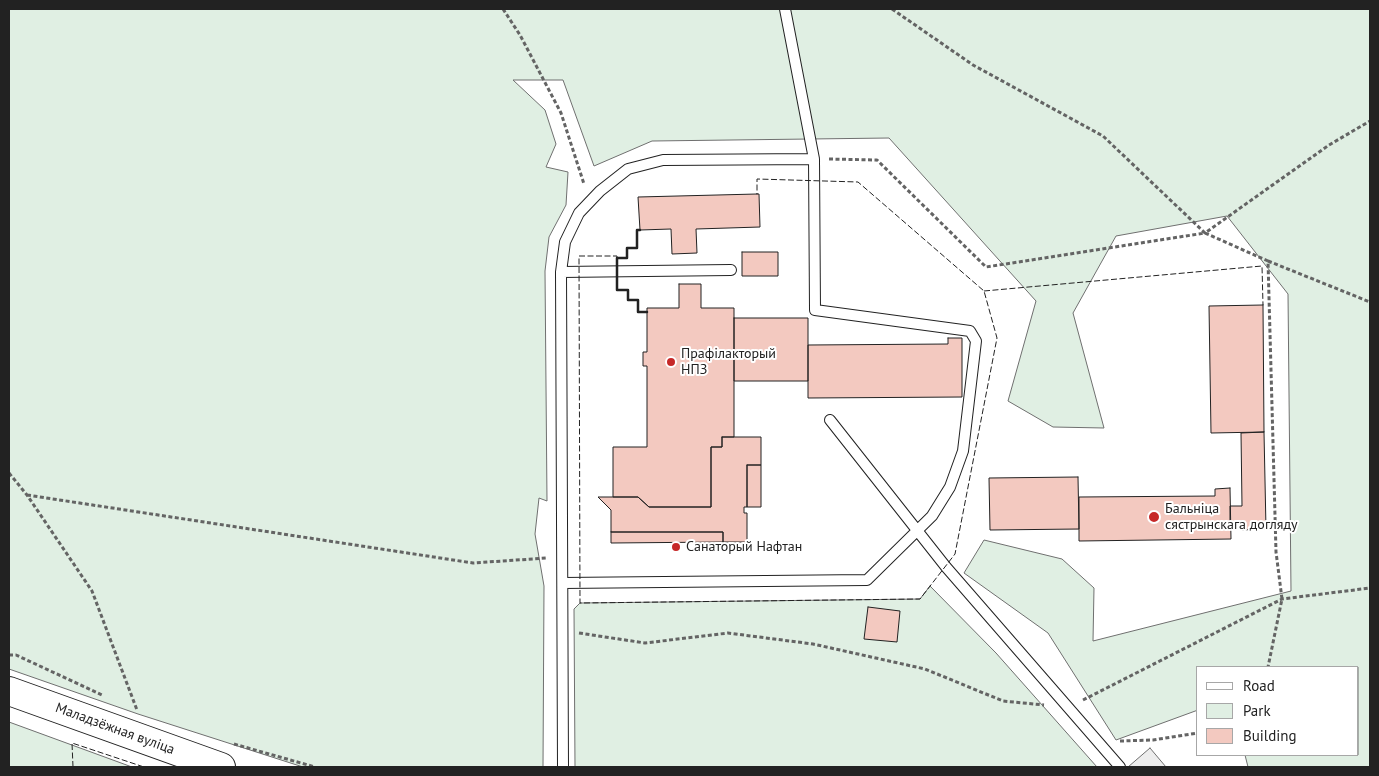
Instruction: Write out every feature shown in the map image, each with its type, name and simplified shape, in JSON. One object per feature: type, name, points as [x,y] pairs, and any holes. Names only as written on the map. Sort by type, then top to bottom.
[{"type":"street","name":"Маладзёжная вуліца","points":[[9,692],[148,741],[224,755]]},
{"type":"lane","points":[[563,583],[867,580],[932,516],[950,487],[963,451],[976,342],[970,331],[815,310],[814,159],[785,9]]},
{"type":"lane","points":[[563,767],[560,272],[564,242],[579,213],[600,191],[628,169],[663,160],[814,159]]},
{"type":"lane","points":[[560,272],[731,270]]},
{"type":"lane","points":[[830,420],[917,531],[1120,767]]},
{"type":"path","points":[[504,9],[520,35],[561,113],[590,201]]},
{"type":"path","points":[[892,9],[973,65],[1104,136],[1205,233],[1268,261],[1370,302]]},
{"type":"path","points":[[814,159],[877,160],[986,267],[1205,233],[1329,145],[1370,122]]},
{"type":"path","points":[[1268,261],[1276,552],[1282,599],[1268,666]]},
{"type":"path","points":[[9,472],[27,495],[92,591],[148,741]]},
{"type":"path","points":[[27,495],[474,563],[563,557]]},
{"type":"path","points":[[563,630],[646,643],[728,633],[813,644],[925,669],[1003,701],[1068,708],[1282,599],[1370,588]]},
{"type":"path","points":[[9,655],[16,655],[103,696]]},
{"type":"path","points":[[129,708],[138,711]]},
{"type":"path","points":[[1097,741],[1152,740],[1196,733]]},
{"type":"path","points":[[224,755],[315,767]]},
{"type":"green space","points":[[9,9],[1370,9],[1370,767],[1248,767],[1245,756],[1359,756],[1359,666],[1196,666],[1196,711],[1116,740],[1048,633],[964,573],[984,540],[1062,559],[1094,588],[1093,641],[1291,591],[1288,294],[1227,216],[1116,236],[1073,313],[1104,428],[1053,427],[1008,401],[1036,301],[889,138],[652,141],[594,166],[563,80],[513,80],[545,110],[556,144],[546,167],[568,172],[566,205],[549,237],[545,271],[547,501],[539,498],[535,534],[544,586],[543,767],[303,767],[138,714],[9,669]]},
{"type":"green space","points":[[930,586],[996,653],[1097,767],[575,767],[574,609],[580,603],[920,599]]},
{"type":"green space","points":[[9,722],[132,767],[9,767]]},
{"type":"shaded area","points":[[1150,748],[1166,767],[1128,767]]},
{"type":"building","points":[[759,194],[760,227],[696,229],[697,253],[672,254],[671,229],[640,230],[638,197]]},
{"type":"building","points":[[742,252],[778,252],[778,276],[742,276]]},
{"type":"building","points":[[679,284],[701,284],[701,308],[734,308],[734,437],[722,437],[722,447],[711,447],[711,507],[649,507],[638,497],[613,497],[613,447],[647,447],[647,366],[643,366],[643,352],[647,352],[647,308],[679,308]]},
{"type":"building","points":[[1263,305],[1264,432],[1211,433],[1209,306]]},
{"type":"building","points":[[734,318],[808,318],[808,381],[734,381]]},
{"type":"building","points":[[948,338],[962,338],[962,397],[808,398],[808,345],[948,344]]},
{"type":"building","points":[[1264,432],[1266,529],[1242,530],[1242,527],[1230,527],[1230,506],[1242,506],[1241,433]]},
{"type":"building","points":[[722,437],[761,437],[761,465],[747,465],[747,507],[744,507],[744,513],[747,513],[747,542],[723,542],[723,532],[611,532],[611,510],[598,497],[638,497],[649,507],[711,507],[711,447],[722,447]]},
{"type":"building","points":[[747,465],[761,465],[761,507],[747,507]]},
{"type":"building","points":[[1078,477],[1079,529],[990,530],[989,478]]},
{"type":"building","points":[[1230,488],[1231,539],[1079,541],[1079,497],[1215,496],[1215,489]]},
{"type":"building","points":[[611,532],[723,532],[723,542],[611,543]]},
{"type":"building","points":[[868,607],[900,611],[897,642],[864,639]]},
{"type":"fence","points":[[617,258],[617,256],[579,256],[580,603],[920,599],[955,554],[997,338],[984,291],[858,182],[757,179],[757,194]]},
{"type":"fence","points":[[984,291],[1262,266],[1263,305]]},
{"type":"fence","points":[[73,767],[72,743],[144,767]]},
{"type":"wall","points":[[640,230],[637,230],[637,248],[627,248],[627,258],[617,258],[617,290],[628,290],[628,300],[638,300],[638,312],[647,312]]},
{"type":"place","name":"Прафілакторый НПЗ","points":[[671,362]]},
{"type":"place","name":"Бальніца сястрынскага догляду","points":[[1154,517]]},
{"type":"place","name":"Санаторый Нафтан","points":[[676,547]]}]
